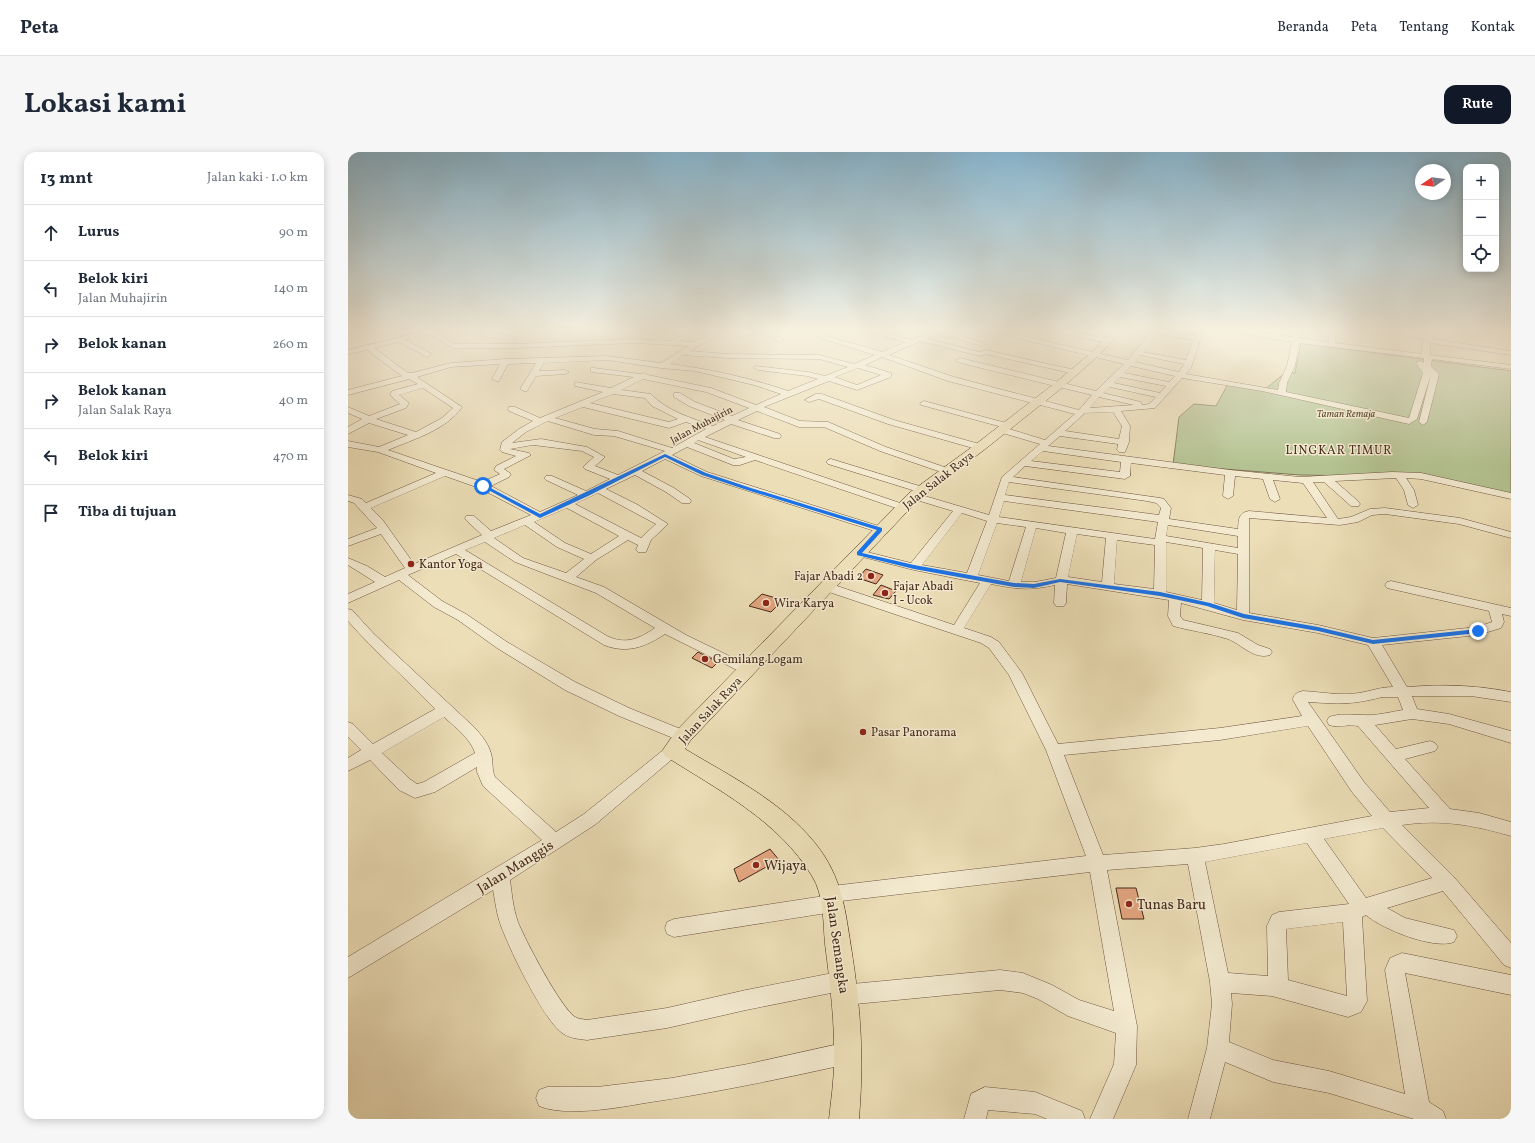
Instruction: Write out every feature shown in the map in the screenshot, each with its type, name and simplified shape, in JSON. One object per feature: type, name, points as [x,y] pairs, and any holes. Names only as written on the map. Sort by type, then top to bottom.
[{"type":"main road","name":"Jalan Salak Raya","points":[[678,743],[902,507],[947,471],[980,448],[1037,401],[1071,375]]},
{"type":"main road","name":"Jalan Semangka","points":[[678,743],[779,821],[809,853],[821,869],[832,898],[844,988],[848,1053],[844,1119]]},
{"type":"street","points":[[348,393],[411,375]]},
{"type":"street","points":[[496,379],[498,375]]},
{"type":"street","points":[[524,389],[533,375]]},
{"type":"street","points":[[634,375],[708,390],[779,415],[799,424],[825,424],[883,450],[947,471]]},
{"type":"street","points":[[725,375],[790,393],[822,406]]},
{"type":"street","points":[[813,375],[857,388],[888,375]]},
{"type":"street","name":"Jalan Muhajirin","points":[[348,599],[406,572],[567,504],[635,471],[730,420],[790,393],[836,375]]},
{"type":"street","points":[[940,375],[1082,412],[1149,407],[1162,396],[1181,375]]},
{"type":"street","points":[[1021,375],[1098,393],[1149,407]]},
{"type":"street","points":[[971,577],[993,519],[1005,479],[1082,412],[1098,393],[1118,375]]},
{"type":"street","points":[[1124,375],[1171,385]]},
{"type":"street","points":[[1182,375],[1282,392],[1411,420],[1419,425],[1423,424],[1436,375]]},
{"type":"street","points":[[1282,392],[1282,385],[1287,375]]},
{"type":"street","points":[[1411,420],[1426,375]]},
{"type":"street","points":[[380,450],[438,424],[454,413],[458,407],[408,376]]},
{"type":"street","points":[[505,447],[505,444],[521,430],[611,391],[641,376]]},
{"type":"street","points":[[348,383],[360,389]]},
{"type":"street","points":[[578,384],[611,391],[648,396],[655,404],[685,419],[712,429]]},
{"type":"street","points":[[1109,384],[1162,396]]},
{"type":"street","points":[[348,431],[369,419],[404,405],[405,403],[394,395],[395,393],[423,385]]},
{"type":"street","points":[[1262,389],[1411,420]]},
{"type":"street","points":[[677,395],[692,404],[730,420],[777,436]]},
{"type":"street","points":[[809,400],[820,396],[890,422],[980,448]]},
{"type":"street","points":[[562,401],[669,425],[685,419]]},
{"type":"street","points":[[924,403],[1005,428],[1042,446],[1230,473],[1268,477],[1306,480],[1399,475],[1429,477],[1511,496]]},
{"type":"street","points":[[512,408],[543,420],[594,432],[615,433],[669,453],[704,474],[880,530]]},
{"type":"street","points":[[1115,409],[1126,426],[1123,458],[1127,495]]},
{"type":"street","points":[[348,410],[369,419],[416,435]]},
{"type":"street","points":[[1059,433],[1124,442]]},
{"type":"street","points":[[697,437],[902,507]]},
{"type":"street","points":[[505,447],[537,442],[584,449],[600,457],[588,467],[619,479]]},
{"type":"street","points":[[686,443],[733,462],[740,462],[754,457]]},
{"type":"street","points":[[348,444],[380,450],[483,486],[540,516]]},
{"type":"street","points":[[483,486],[506,475],[499,470],[499,468],[526,455],[507,452],[505,447]]},
{"type":"street","points":[[830,462],[863,471],[960,509],[993,519],[1112,536],[1209,546],[1244,552]]},
{"type":"street","points":[[1023,463],[1125,476]]},
{"type":"street","points":[[635,471],[670,490],[686,501]]},
{"type":"street","points":[[365,507],[444,473]]},
{"type":"street","points":[[1228,496],[1230,473]]},
{"type":"street","points":[[1399,475],[1409,490],[1413,505]]},
{"type":"street","points":[[1268,477],[1275,499]]},
{"type":"street","points":[[549,478],[586,495]]},
{"type":"street","points":[[1005,479],[1127,495],[1160,501],[1166,508],[1162,520],[1160,594]]},
{"type":"street","points":[[1306,480],[1335,522]]},
{"type":"street","points":[[1328,480],[1355,504]]},
{"type":"street","points":[[567,504],[627,536],[643,547],[646,539],[663,524],[634,506],[598,489]]},
{"type":"street","points":[[1000,497],[1162,520],[1243,534]]},
{"type":"street","points":[[348,498],[354,499],[365,507],[378,521],[406,572],[438,604],[462,617],[502,645],[570,686],[624,712],[678,743]]},
{"type":"street","points":[[914,567],[960,509]]},
{"type":"street","points":[[1243,616],[1243,534],[1244,518],[1246,514],[1335,522],[1349,521],[1370,512],[1385,511],[1460,522],[1511,535]]},
{"type":"street","points":[[470,518],[488,537],[519,560],[600,590],[665,628],[747,670]]},
{"type":"street","points":[[527,522],[561,545],[592,558]]},
{"type":"street","points":[[1014,585],[1032,524]]},
{"type":"street","points":[[348,543],[368,534],[382,530]]},
{"type":"street","points":[[1060,603],[1060,580],[1072,530]]},
{"type":"street","points":[[567,578],[592,558],[627,536]]},
{"type":"street","points":[[1108,587],[1112,536]]},
{"type":"street","points":[[1208,605],[1209,546]]},
{"type":"street","points":[[457,550],[511,581],[586,629],[614,644],[628,645],[639,643],[665,628]]},
{"type":"street","points":[[859,553],[914,567],[1014,585],[1034,586],[1060,580],[1160,594],[1208,605],[1243,616],[1318,629],[1373,642],[1478,631],[1496,625],[1498,622],[1494,608]]},
{"type":"street","points":[[348,561],[363,568],[384,582]]},
{"type":"street","points":[[957,630],[988,580]]},
{"type":"street","points":[[1391,585],[1511,612]]},
{"type":"street","points":[[827,587],[986,640],[994,645],[1015,673],[1054,750],[1097,863],[1127,1026],[1125,1065],[1101,1119]]},
{"type":"street","points":[[1175,597],[1174,616],[1178,623],[1233,636],[1253,648],[1265,652]]},
{"type":"street","points":[[348,613],[369,638],[411,675],[445,710],[473,735],[480,744],[484,756],[484,772],[489,781],[554,842]]},
{"type":"street","points":[[1373,642],[1403,692],[1412,714]]},
{"type":"street","points":[[1511,697],[1486,691],[1467,690],[1382,692],[1359,698],[1338,699],[1303,696],[1300,698],[1312,720],[1358,787],[1386,820],[1447,882],[1511,958]]},
{"type":"street","points":[[348,765],[445,710]]},
{"type":"street","points":[[1334,721],[1352,719],[1363,722],[1412,714],[1449,719],[1511,738]]},
{"type":"street","points":[[1054,750],[1220,734],[1312,720]]},
{"type":"street","points":[[1363,722],[1394,755],[1445,815]]},
{"type":"street","points":[[348,728],[405,785],[415,791],[429,787],[484,756]]},
{"type":"street","name":"Jalan Manggis","points":[[348,968],[500,876],[590,819],[678,743]]},
{"type":"street","points":[[1394,755],[1430,747]]},
{"type":"street","points":[[674,928],[712,923],[832,898],[1097,863],[1195,856],[1386,820],[1421,815],[1445,815],[1479,820],[1511,829]]},
{"type":"street","points":[[1311,835],[1361,908],[1402,926],[1447,936]]},
{"type":"street","points":[[1195,856],[1220,982],[1222,1004],[1218,1048],[1199,1119]]},
{"type":"street","points":[[500,876],[509,921],[519,942],[557,1013],[566,1024],[576,1029],[587,1030],[666,1018],[746,1000],[844,988],[1000,980],[1023,983],[1045,992],[1075,1009],[1127,1026]]},
{"type":"street","points":[[1278,988],[1276,926],[1279,921],[1361,908],[1447,882]]},
{"type":"street","points":[[1220,982],[1278,988],[1348,1007],[1354,1005],[1358,1001],[1354,959],[1361,908]]},
{"type":"street","points":[[1427,1114],[1395,970],[1397,965],[1402,962],[1511,985]]},
{"type":"street","points":[[1218,1048],[1273,1072],[1329,1082],[1427,1114]]},
{"type":"street","points":[[547,1098],[573,1100],[602,1098],[677,1088],[769,1071],[848,1053]]},
{"type":"street","points":[[975,1119],[978,1102],[985,1098],[1035,1103],[1074,1119]]},
{"type":"green space","name":"Taman Remaja","points":[[1282,375],[1511,375],[1511,494],[1423,477],[1300,475],[1173,465],[1179,417],[1194,404],[1216,406],[1228,384],[1264,390]]},
{"type":"building","name":"Fajar Abadi 2","points":[[866,569],[883,575],[876,584],[858,578]]},
{"type":"building","name":"Fajar Abadi I - Ucok","points":[[881,585],[896,591],[889,599],[873,595]]},
{"type":"building","name":"Wira Karya","points":[[762,594],[783,600],[771,612],[749,606]]},
{"type":"building","name":"Gemilang Logam","points":[[698,652],[718,662],[712,668],[692,658]]},
{"type":"building","name":"Wijaya","points":[[770,849],[779,860],[739,882],[734,869]]},
{"type":"building","name":"Tunas Baru","points":[[1116,888],[1136,888],[1144,919],[1122,919]]},
{"type":"place","name":"Kantor Yoga","points":[[411,564]]},
{"type":"place","name":"Fajar Abadi 2","points":[[871,576]]},
{"type":"place","name":"Fajar Abadi I - Ucok","points":[[885,593]]},
{"type":"place","name":"Wira Karya","points":[[766,603]]},
{"type":"place","name":"Gemilang Logam","points":[[705,659]]},
{"type":"place","name":"Pasar Panorama","points":[[863,732]]},
{"type":"place","name":"Wijaya","points":[[756,865]]},
{"type":"place","name":"Tunas Baru","points":[[1129,904]]},
{"type":"district","name":"LINGKAR TIMUR","points":[[1339,450]]},
{"type":"route","points":[[483,486],[540,516],[586,495],[665,455],[704,474],[880,530],[859,553],[914,567],[1014,585],[1034,586],[1060,580],[1160,594],[1208,605],[1243,616],[1318,629],[1373,642],[1478,631]]}]
